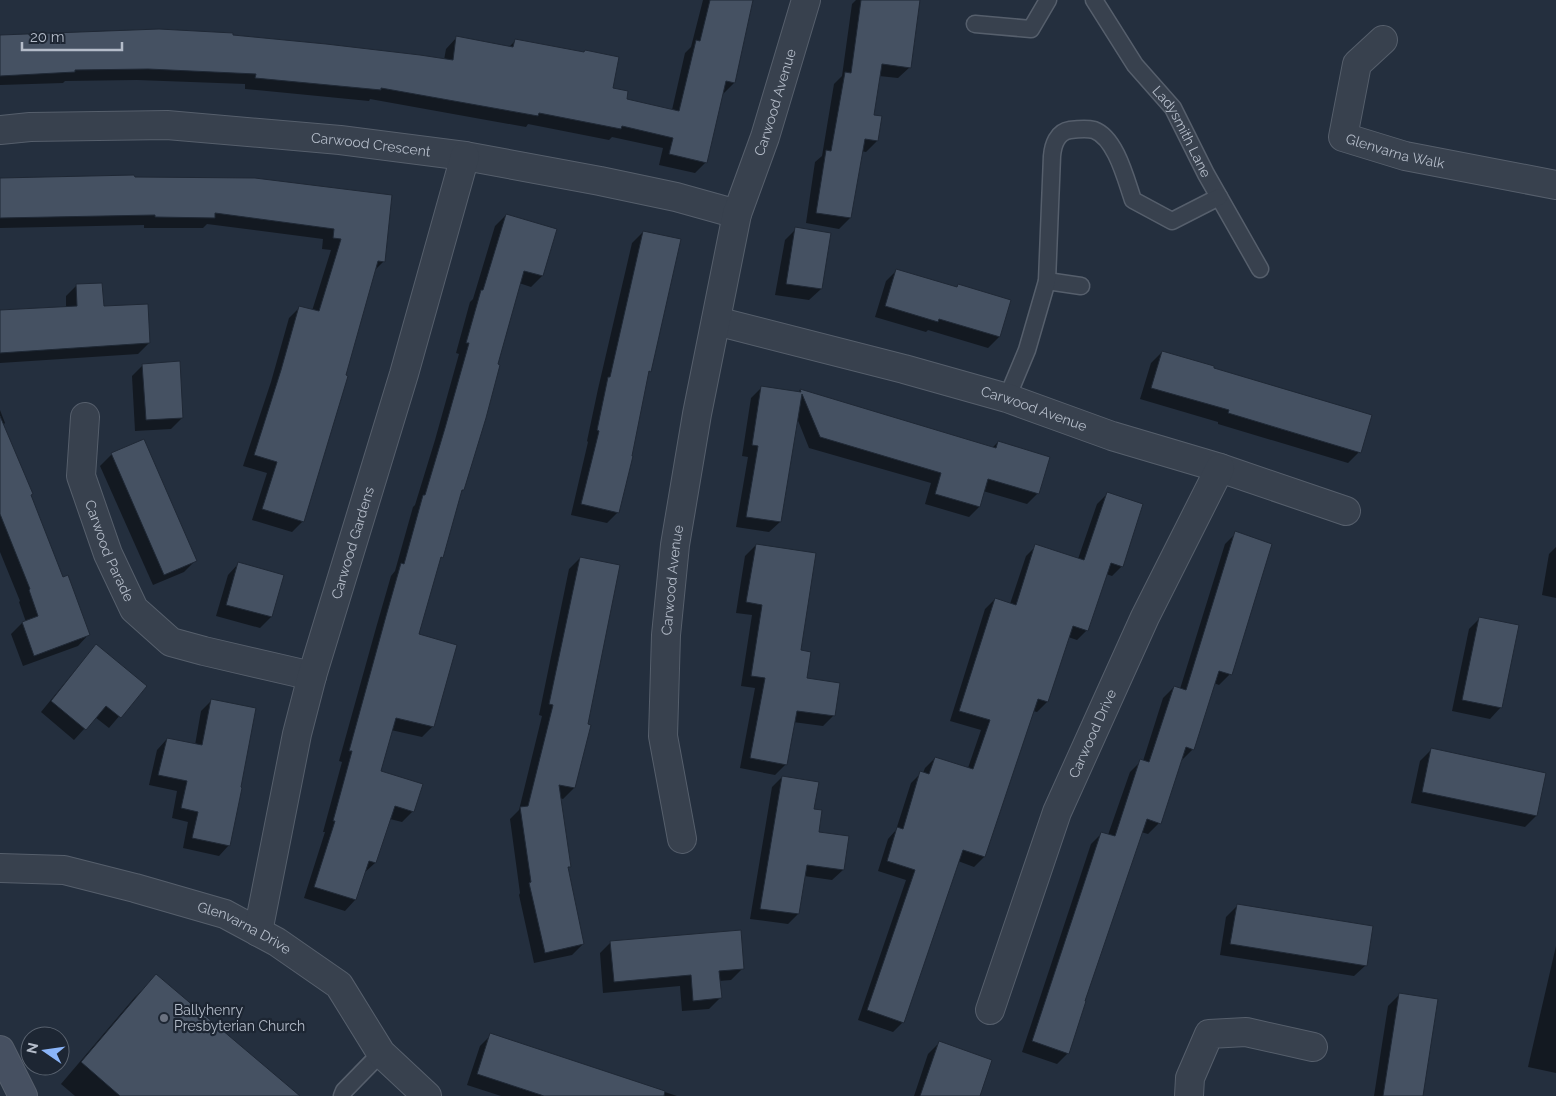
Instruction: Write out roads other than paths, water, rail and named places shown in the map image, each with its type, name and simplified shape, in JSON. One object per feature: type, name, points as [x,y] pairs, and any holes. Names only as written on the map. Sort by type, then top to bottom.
[{"type":"main road","points":[[0,1050],[24,1096]]},
{"type":"street","name":"Carwood Avenue","points":[[682,839],[663,736],[666,635],[675,545],[697,414],[737,214],[765,137],[806,0]]},
{"type":"street","name":"Glenvarna Walk","points":[[1383,40],[1356,64],[1343,137],[1405,156],[1556,185]]},
{"type":"street","name":"Carwood Crescent","points":[[0,130],[30,127],[167,125],[340,140],[465,156],[600,180],[737,214]]},
{"type":"street","name":"Carwood Gardens","points":[[258,932],[296,734],[402,383],[465,156]]},
{"type":"street","name":"Carwood Avenue","points":[[716,321],[904,369],[1007,398],[1112,436],[1220,468],[1346,511]]},
{"type":"street","name":"Carwood Parade","points":[[85,417],[81,476],[108,554],[134,609],[171,642],[204,652],[312,676]]},
{"type":"street","name":"Carwood Drive","points":[[990,1010],[1057,812],[1145,617],[1220,468]]},
{"type":"street","name":"Glenvarna Drive","points":[[0,868],[64,870],[224,914],[258,932],[339,985],[381,1053],[427,1096]]},
{"type":"street","points":[[1189,1096],[1190,1078],[1209,1034],[1246,1032],[1312,1047]]},
{"type":"lane","points":[[975,24],[1030,29],[1048,0]]},
{"type":"lane","name":"Ladysmith Lane","points":[[1094,0],[1135,65],[1172,108],[1260,269]]},
{"type":"lane","points":[[1007,398],[1027,350],[1047,281],[1053,147],[1057,138],[1067,131],[1095,130],[1106,139],[1118,157],[1134,200],[1172,221],[1219,197]]},
{"type":"lane","points":[[1047,281],[1081,286]]},
{"type":"lane","points":[[342,1096],[344,1091],[381,1053]]},
{"type":"place","name":"Ballyhenry Presbyterian Church","points":[[164,1018]]}]
